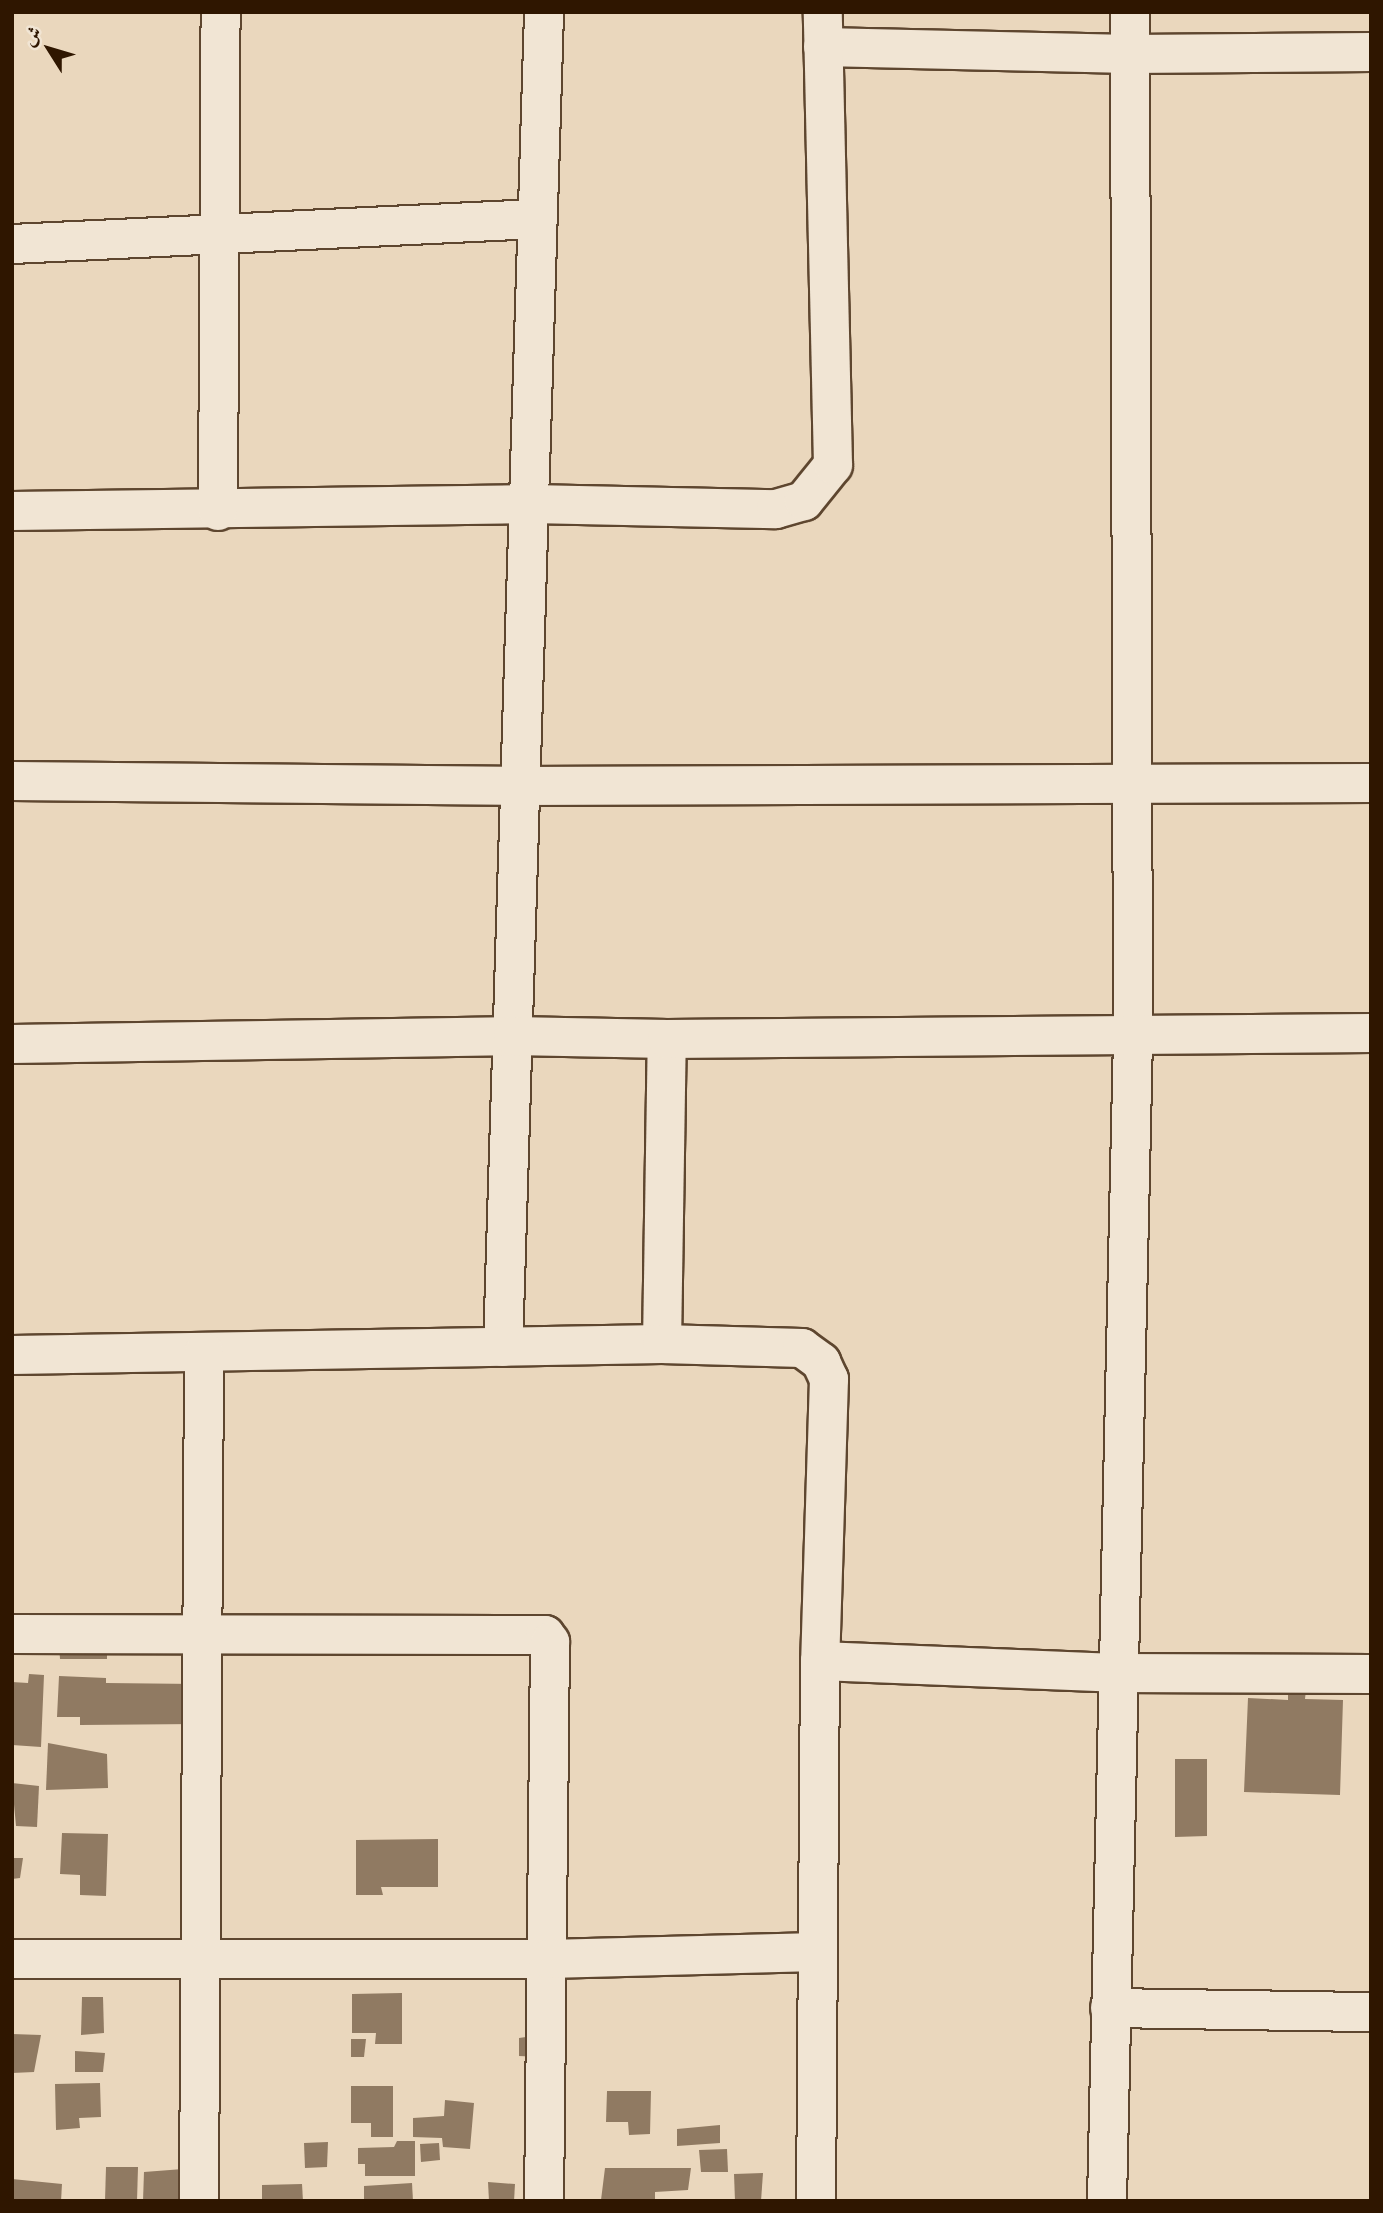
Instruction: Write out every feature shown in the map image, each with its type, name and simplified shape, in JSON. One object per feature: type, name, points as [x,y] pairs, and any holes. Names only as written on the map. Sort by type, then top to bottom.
[{"type":"street","points":[[218,510],[221,12]]},
{"type":"street","points":[[503,1347],[531,504],[536,219],[544,12]]},
{"type":"street","points":[[1107,2201],[1116,1672],[1133,1035],[1130,12]]},
{"type":"street","points":[[12,511],[531,504],[776,509],[804,501],[833,465],[823,30],[1130,54],[1371,52]]},
{"type":"street","points":[[12,244],[220,237],[536,219]]},
{"type":"street","points":[[12,781],[521,786],[1371,783]]},
{"type":"street","points":[[12,1045],[513,1036],[667,1039],[1371,1033]]},
{"type":"street","points":[[662,1344],[667,1039]]},
{"type":"street","points":[[12,1355],[662,1344],[802,1348],[821,1362],[829,1379],[820,1661],[816,2201]]},
{"type":"street","points":[[199,2201],[204,1352]]},
{"type":"street","points":[[12,1634],[545,1635],[550,1642],[544,2201]]},
{"type":"street","points":[[820,1661],[1116,1672],[1371,1674]]},
{"type":"street","points":[[12,1959],[548,1959],[817,1952]]},
{"type":"street","points":[[1110,2008],[1371,2012]]},
{"type":"building","points":[[107,1639],[107,1659],[60,1659],[59,1641]]},
{"type":"building","points":[[29,1674],[44,1675],[41,1747],[12,1745],[12,1682],[28,1683]]},
{"type":"building","points":[[59,1676],[106,1678],[106,1683],[196,1684],[197,1724],[80,1725],[80,1717],[57,1717]]},
{"type":"building","points":[[1288,1689],[1306,1690],[1305,1699],[1343,1700],[1340,1795],[1244,1792],[1248,1698],[1288,1700]]},
{"type":"building","points":[[48,1743],[107,1754],[108,1788],[46,1790]]},
{"type":"building","points":[[1175,1759],[1207,1759],[1207,1836],[1175,1837]]},
{"type":"building","points":[[12,1783],[39,1786],[37,1827],[16,1826]]},
{"type":"building","points":[[62,1833],[108,1834],[106,1896],[80,1895],[80,1875],[60,1874]]},
{"type":"building","points":[[438,1839],[438,1887],[381,1887],[383,1895],[356,1895],[356,1840]]},
{"type":"building","points":[[12,1858],[23,1858],[20,1878],[12,1879]]},
{"type":"building","points":[[402,1993],[402,2044],[375,2044],[376,2033],[352,2033],[352,1994]]},
{"type":"building","points":[[82,1997],[103,1997],[104,2033],[81,2035]]},
{"type":"building","points":[[12,2034],[41,2035],[34,2072],[12,2073]]},
{"type":"building","points":[[540,2035],[541,2057],[519,2056],[519,2038]]},
{"type":"building","points":[[351,2039],[366,2039],[364,2057],[351,2057]]},
{"type":"building","points":[[75,2051],[105,2053],[103,2072],[75,2072]]},
{"type":"building","points":[[100,2083],[101,2117],[79,2118],[80,2128],[56,2130],[55,2084]]},
{"type":"building","points":[[351,2086],[393,2086],[393,2137],[371,2137],[371,2123],[351,2123]]},
{"type":"building","points":[[607,2091],[651,2091],[650,2134],[629,2135],[628,2122],[606,2122]]},
{"type":"building","points":[[445,2100],[474,2103],[470,2149],[443,2147],[442,2138],[413,2137],[413,2118],[444,2116]]},
{"type":"building","points":[[720,2125],[720,2143],[677,2146],[677,2129]]},
{"type":"building","points":[[397,2141],[415,2141],[415,2176],[365,2176],[365,2164],[358,2164],[358,2148],[394,2147]]},
{"type":"building","points":[[328,2142],[327,2167],[305,2168],[304,2143]]},
{"type":"building","points":[[439,2143],[440,2160],[421,2162],[420,2144]]},
{"type":"building","points":[[727,2149],[728,2172],[701,2172],[699,2150]]},
{"type":"building","points":[[106,2167],[138,2167],[137,2201],[105,2201]]},
{"type":"building","points":[[605,2168],[691,2168],[688,2190],[655,2192],[655,2201],[601,2200]]},
{"type":"building","points":[[183,2169],[185,2201],[143,2201],[144,2172]]},
{"type":"building","points":[[763,2173],[761,2201],[735,2201],[734,2174]]},
{"type":"building","points":[[12,2179],[62,2184],[61,2201],[12,2201]]},
{"type":"building","points":[[488,2182],[515,2184],[514,2201],[489,2201]]},
{"type":"building","points":[[412,2183],[413,2201],[364,2201],[364,2186]]},
{"type":"building","points":[[302,2184],[303,2201],[262,2201],[262,2185]]}]
